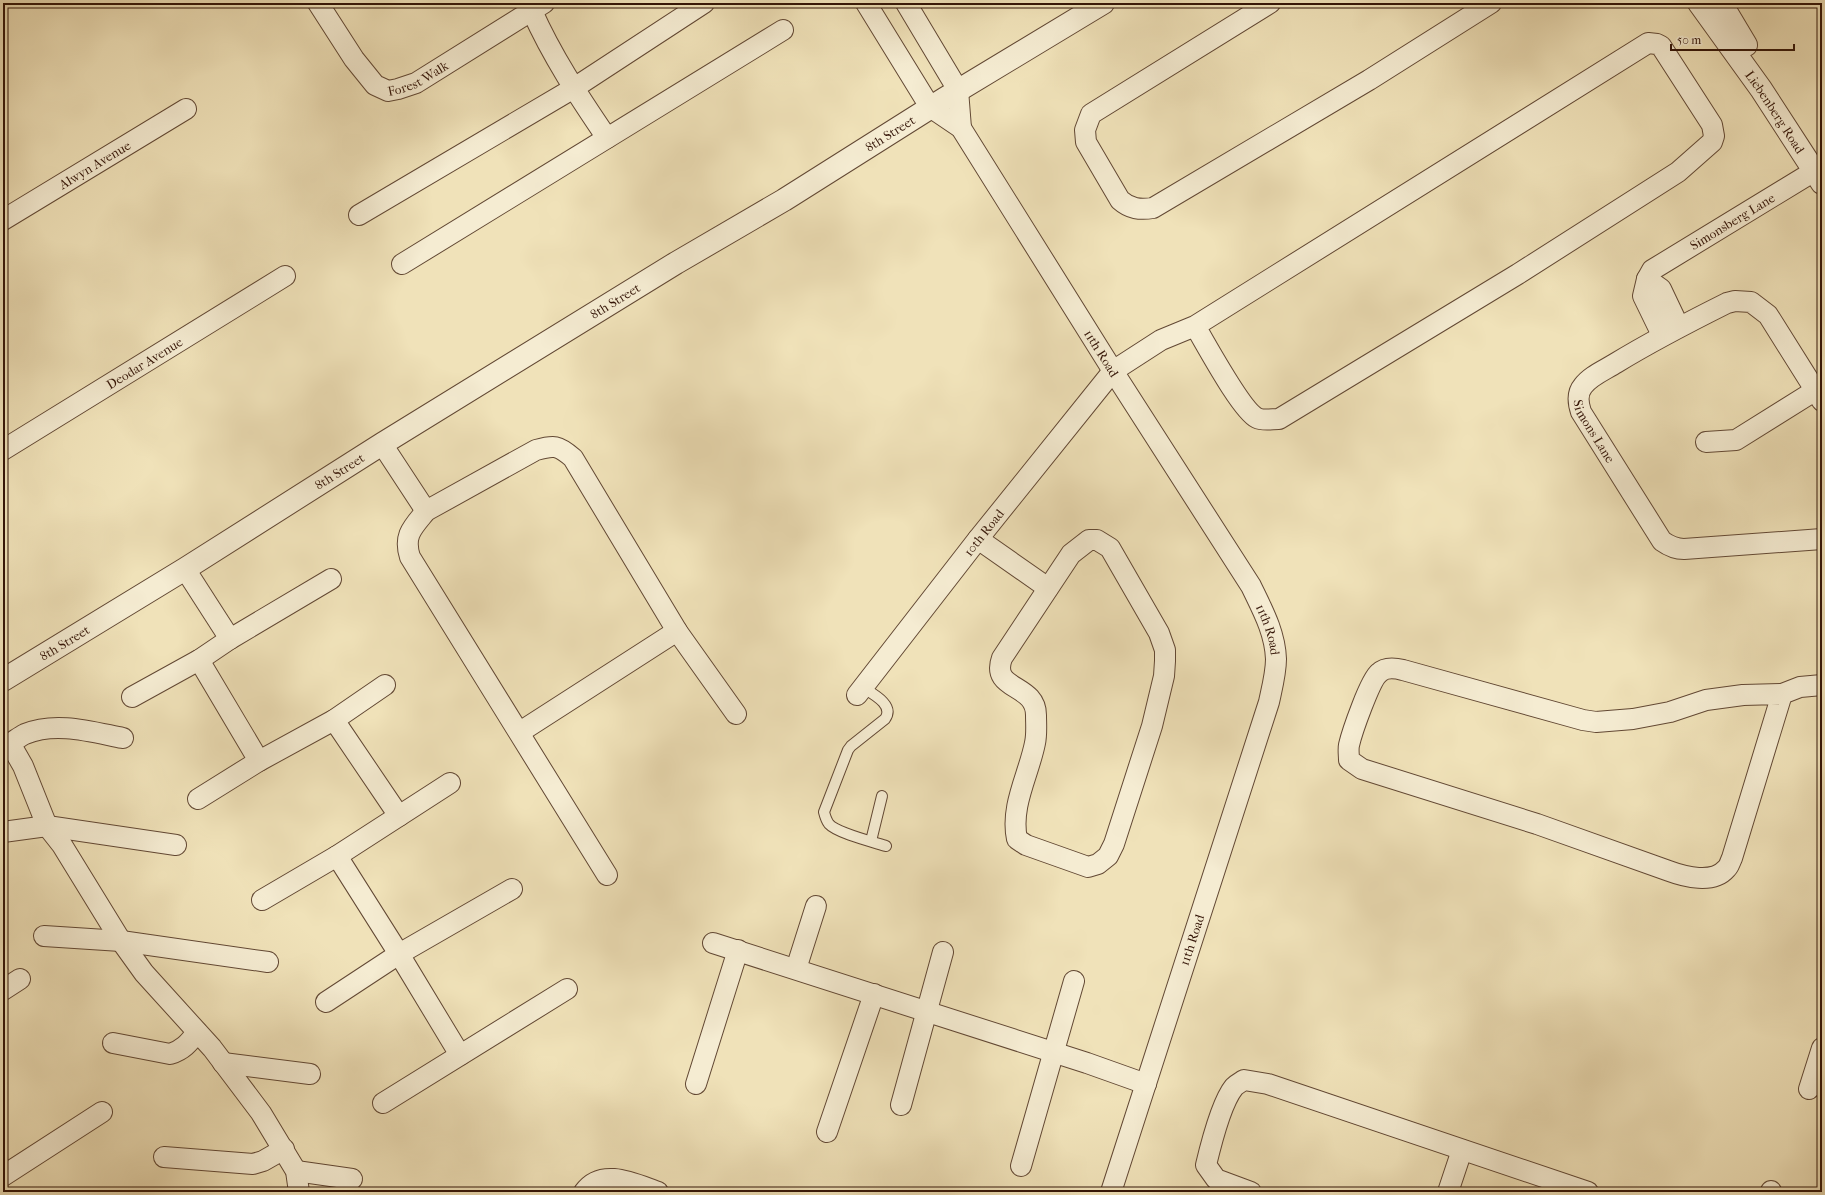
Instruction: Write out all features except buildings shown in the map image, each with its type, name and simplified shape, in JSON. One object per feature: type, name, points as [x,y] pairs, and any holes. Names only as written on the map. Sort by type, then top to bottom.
[{"type":"street","name":"Forest Walk","points":[[318,3],[365,74],[375,86],[388,91],[398,90],[416,83],[538,7]]},
{"type":"street","points":[[359,215],[574,88],[704,3]]},
{"type":"street","points":[[866,3],[927,103]]},
{"type":"street","points":[[906,3],[956,85]]},
{"type":"street","name":"8th Street","points":[[956,85],[1074,3]]},
{"type":"street","name":"8th Street","points":[[3,680],[185,569],[382,444],[676,263],[784,200],[956,85],[1103,3]]},
{"type":"street","points":[[1270,3],[1091,114],[1085,130],[1086,142],[1120,200],[1126,205],[1141,209],[1153,208],[1369,80],[1491,3]]},
{"type":"street","name":"Liebenberg Road","points":[[1699,3],[1820,173]]},
{"type":"street","name":"Liebenberg Road","points":[[1721,3],[1820,173]]},
{"type":"street","points":[[538,7],[544,38],[606,138]]},
{"type":"street","points":[[402,264],[783,30]]},
{"type":"street","name":"10th Road","points":[[860,691],[978,539],[1113,372],[1161,340],[1195,326],[1648,43],[1661,46],[1712,125],[1714,136],[1712,142],[1678,172],[1518,274],[1279,419],[1261,419],[1257,418],[1250,412],[1236,393],[1195,326]]},
{"type":"street","name":"11th Road","points":[[956,85],[961,128]]},
{"type":"street","name":"11th Road","points":[[927,103],[961,128],[1113,372],[1251,586],[1267,618],[1274,640],[1276,659],[1269,702],[1111,1192]]},
{"type":"street","name":"Alwyn Avenue","points":[[3,220],[186,109]]},
{"type":"street","name":"Simonsberg Lane","points":[[1670,331],[1661,289],[1647,279],[1656,267],[1820,173]]},
{"type":"street","name":"Deodar Avenue","points":[[3,450],[285,276]]},
{"type":"street","name":"Simons Lane","points":[[1819,395],[1768,315],[1751,302],[1735,301],[1727,303],[1670,331],[1586,383],[1582,387],[1578,404],[1581,412],[1662,540],[1673,548],[1684,549],[1822,538]]},
{"type":"street","points":[[1706,442],[1736,440],[1819,395]]},
{"type":"street","points":[[382,444],[426,511]]},
{"type":"street","points":[[607,875],[520,732],[410,557],[407,547],[408,537],[413,527],[426,511],[536,450],[549,447],[561,447],[573,458],[677,631],[736,714]]},
{"type":"street","points":[[978,539],[1048,588]]},
{"type":"street","points":[[1089,540],[1097,540],[1110,548],[1159,633],[1164,650],[1164,676],[1152,726],[1114,844],[1108,856],[1098,864],[1088,867],[1026,845],[1017,839],[1015,829],[1016,812],[1035,742],[1036,708],[1032,699],[1026,693],[1013,686],[1002,677],[1000,663],[1048,588],[1071,554],[1089,540]]},
{"type":"street","points":[[185,569],[230,639]]},
{"type":"street","points":[[132,697],[199,660],[230,639],[331,579]]},
{"type":"street","points":[[520,732],[677,631]]},
{"type":"street","points":[[199,660],[259,761]]},
{"type":"street","points":[[1782,694],[1732,858],[1726,870],[1718,875],[1705,878],[1684,876],[1669,872],[1537,824],[1362,769],[1349,760],[1349,745],[1362,709],[1377,674],[1385,669],[1403,670],[1583,720],[1596,722],[1652,716],[1706,700],[1743,695],[1782,694],[1800,687],[1822,685]]},
{"type":"street","points":[[198,798],[259,761],[334,720],[385,685]]},
{"type":"street","points":[[334,720],[399,816]]},
{"type":"street","points":[[123,738],[58,728],[25,734],[5,745],[15,752],[23,766],[47,826],[62,844],[120,941],[144,973],[223,1063],[261,1113],[296,1171],[299,1192]]},
{"type":"street","points":[[262,900],[337,856],[450,783]]},
{"type":"street","points":[[3,832],[47,826],[176,845]]},
{"type":"street","points":[[337,856],[399,954],[460,1055]]},
{"type":"street","points":[[326,1002],[399,954],[512,889]]},
{"type":"street","points":[[796,969],[816,906]]},
{"type":"street","points":[[44,936],[120,941],[268,962]]},
{"type":"street","points":[[714,943],[927,1011],[1146,1084]]},
{"type":"street","points":[[696,1084],[738,950]]},
{"type":"street","points":[[901,1105],[943,952]]},
{"type":"street","points":[[3,990],[20,979]]},
{"type":"street","points":[[1021,1166],[1074,981]]},
{"type":"street","points":[[383,1103],[567,989]]},
{"type":"street","points":[[828,1132],[874,994]]},
{"type":"street","points":[[113,1043],[170,1054],[178,1052],[187,1046],[197,1032]]},
{"type":"street","points":[[1809,1089],[1820,1059]]},
{"type":"street","points":[[223,1063],[310,1074]]},
{"type":"street","points":[[1251,1192],[1216,1180],[1206,1165],[1209,1150],[1226,1100],[1235,1086],[1244,1080],[1268,1084],[1588,1192]]},
{"type":"street","points":[[3,1176],[102,1112]]},
{"type":"street","points":[[164,1157],[253,1164],[263,1161],[284,1149]]},
{"type":"street","points":[[1448,1192],[1462,1150]]},
{"type":"street","points":[[296,1171],[352,1179]]},
{"type":"street","points":[[584,1192],[588,1186],[602,1178],[619,1179],[658,1192]]},
{"type":"lane","points":[[860,691],[882,701],[888,710],[888,715],[851,746],[824,812],[829,824],[836,829],[886,846]]},
{"type":"lane","points":[[871,841],[882,796]]}]
